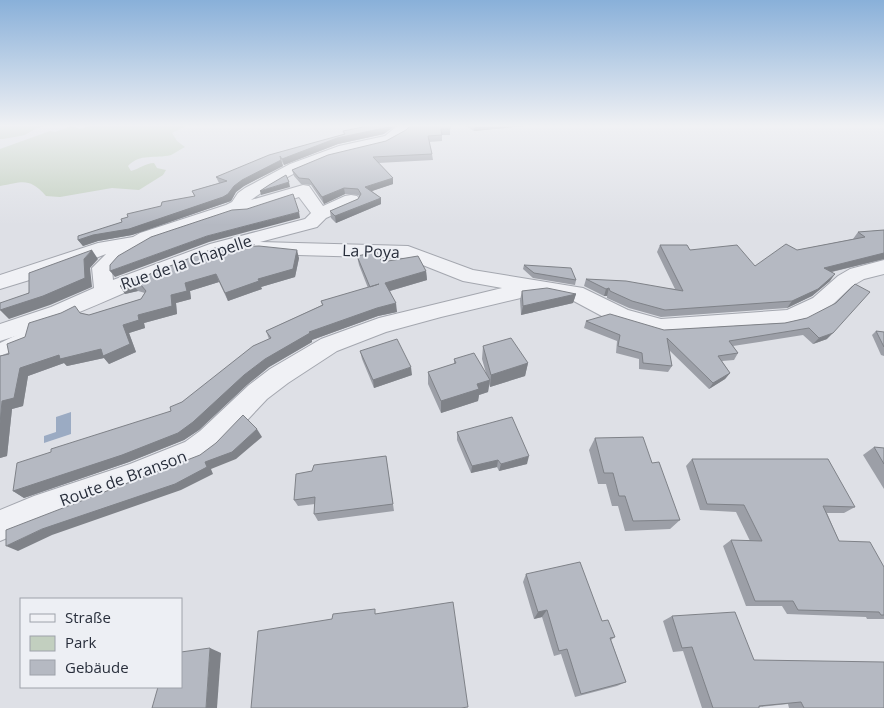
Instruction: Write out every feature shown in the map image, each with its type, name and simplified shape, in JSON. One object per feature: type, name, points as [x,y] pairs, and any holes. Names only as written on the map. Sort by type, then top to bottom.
[{"type":"street","points":[[0,282],[105,247],[139,241],[232,209],[239,206],[244,197],[251,192],[296,167],[315,159]]},
{"type":"street","name":"Rue de la Chapelle","points":[[232,209],[243,209],[303,190],[320,214]]},
{"type":"street","name":"Rue de la Chapelle","points":[[0,333],[59,313],[106,291],[178,262],[233,244],[311,223],[320,214],[351,200]]},
{"type":"street","points":[[106,291],[103,284],[102,268],[139,241]]},
{"type":"street","name":"La Poya","points":[[233,244],[288,250],[408,252],[470,276],[520,283],[534,289]]},
{"type":"street","points":[[534,289],[545,288],[575,293],[621,316],[643,324],[661,327],[698,326],[780,320],[793,317],[822,303],[845,280],[858,274],[884,267]]},
{"type":"street","name":"Route de Branson","points":[[0,526],[42,508],[132,477],[195,451],[210,440],[258,392],[279,376],[329,345],[355,334],[410,317],[534,289]]},
{"type":"street","points":[[86,300],[95,313],[138,300]]},
{"type":"street","points":[[1,350],[26,339],[29,323]]},
{"type":"green space","points":[[0,159],[138,159],[128,166],[131,171],[154,163],[157,168],[166,170],[163,175],[139,190],[112,188],[60,197],[46,196],[35,186],[25,182],[0,186]]},
{"type":"water","points":[[71,412],[71,434],[44,443],[44,436],[56,432],[56,417]]},
{"type":"building","points":[[259,159],[281,159],[242,180],[223,197],[129,229],[93,235],[78,240],[78,236],[122,222],[121,219],[128,217],[127,214],[161,206],[162,202],[195,196],[192,191],[227,181],[216,177]]},
{"type":"building","points":[[318,159],[375,159],[393,178],[365,187],[381,198],[335,216],[330,211],[358,199],[361,194],[358,189],[344,188],[322,197],[309,179],[299,178],[292,170]]},
{"type":"building","points":[[286,175],[289,182],[260,191],[269,185]]},
{"type":"building","points":[[293,194],[299,212],[207,236],[110,271],[110,265],[118,256],[151,237],[232,210],[247,209]]},
{"type":"building","points":[[884,230],[884,253],[824,268],[835,274],[818,289],[792,301],[665,310],[632,301],[610,291],[609,288],[606,289],[586,279],[626,281],[683,291],[660,245],[687,245],[690,250],[737,245],[755,266],[786,244],[797,250],[865,237],[858,232]]},
{"type":"building","points":[[259,246],[297,250],[293,269],[258,279],[259,281],[225,293],[216,274],[185,283],[187,291],[171,295],[172,306],[138,315],[139,320],[123,325],[130,344],[103,356],[101,349],[60,359],[59,355],[20,368],[14,398],[2,401],[0,424],[0,356],[9,354],[7,344],[25,337],[29,323],[61,313],[75,306],[80,313],[89,315],[141,299],[146,291],[141,285],[132,283],[120,286],[215,248]]},
{"type":"building","points":[[92,250],[84,259],[85,278],[43,296],[0,310],[0,303],[29,293],[29,273]]},
{"type":"building","points":[[377,252],[382,262],[418,256],[426,271],[385,283],[396,303],[309,332],[265,359],[178,433],[122,455],[13,491],[17,463],[51,452],[51,449],[171,411],[170,407],[182,402],[253,346],[271,338],[266,331],[323,305],[321,301],[370,287],[357,256]]},
{"type":"building","points":[[524,265],[571,268],[576,280],[534,273]]},
{"type":"building","points":[[855,284],[870,292],[833,333],[819,338],[809,328],[729,341],[738,353],[718,356],[730,373],[713,383],[667,338],[672,366],[643,363],[642,353],[618,346],[620,335],[586,321],[610,314],[664,330],[785,323],[807,318],[836,303]]},
{"type":"building","points":[[547,288],[576,294],[523,306],[522,291]]},
{"type":"building","points":[[876,331],[884,332],[884,347]]},
{"type":"building","points":[[511,338],[528,363],[491,375],[483,346]]},
{"type":"building","points":[[397,339],[411,367],[373,380],[360,351]]},
{"type":"building","points":[[474,353],[490,380],[477,384],[479,389],[441,401],[428,372],[456,363],[454,359]]},
{"type":"building","points":[[243,415],[257,429],[232,452],[205,462],[207,467],[175,484],[42,529],[6,546],[6,530],[200,455],[216,443]]},
{"type":"building","points":[[512,417],[529,456],[501,464],[498,460],[472,466],[457,432]]},
{"type":"building","points":[[643,437],[652,463],[659,462],[680,520],[633,521],[625,496],[619,496],[613,473],[604,473],[595,438]]},
{"type":"building","points":[[874,447],[884,448],[884,464]]},
{"type":"building","points":[[386,456],[393,504],[314,514],[315,497],[294,500],[296,474],[312,471],[314,465]]},
{"type":"building","points":[[692,459],[828,459],[855,507],[823,506],[839,541],[870,542],[884,567],[884,615],[881,615],[879,612],[798,610],[793,601],[755,601],[731,540],[762,541],[744,505],[707,504]]},
{"type":"building","points":[[580,562],[602,621],[608,620],[615,637],[610,638],[626,682],[581,694],[567,649],[559,651],[547,610],[538,612],[526,574]]},
{"type":"building","points":[[453,602],[468,707],[251,708],[258,631],[332,619],[333,614],[375,609],[375,614]]},
{"type":"building","points":[[735,612],[754,660],[884,662],[884,708],[804,708],[801,702],[759,706],[759,708],[713,708],[692,647],[682,648],[672,616]]},
{"type":"building","points":[[210,648],[206,708],[152,708],[158,688],[182,688],[182,652]]}]
